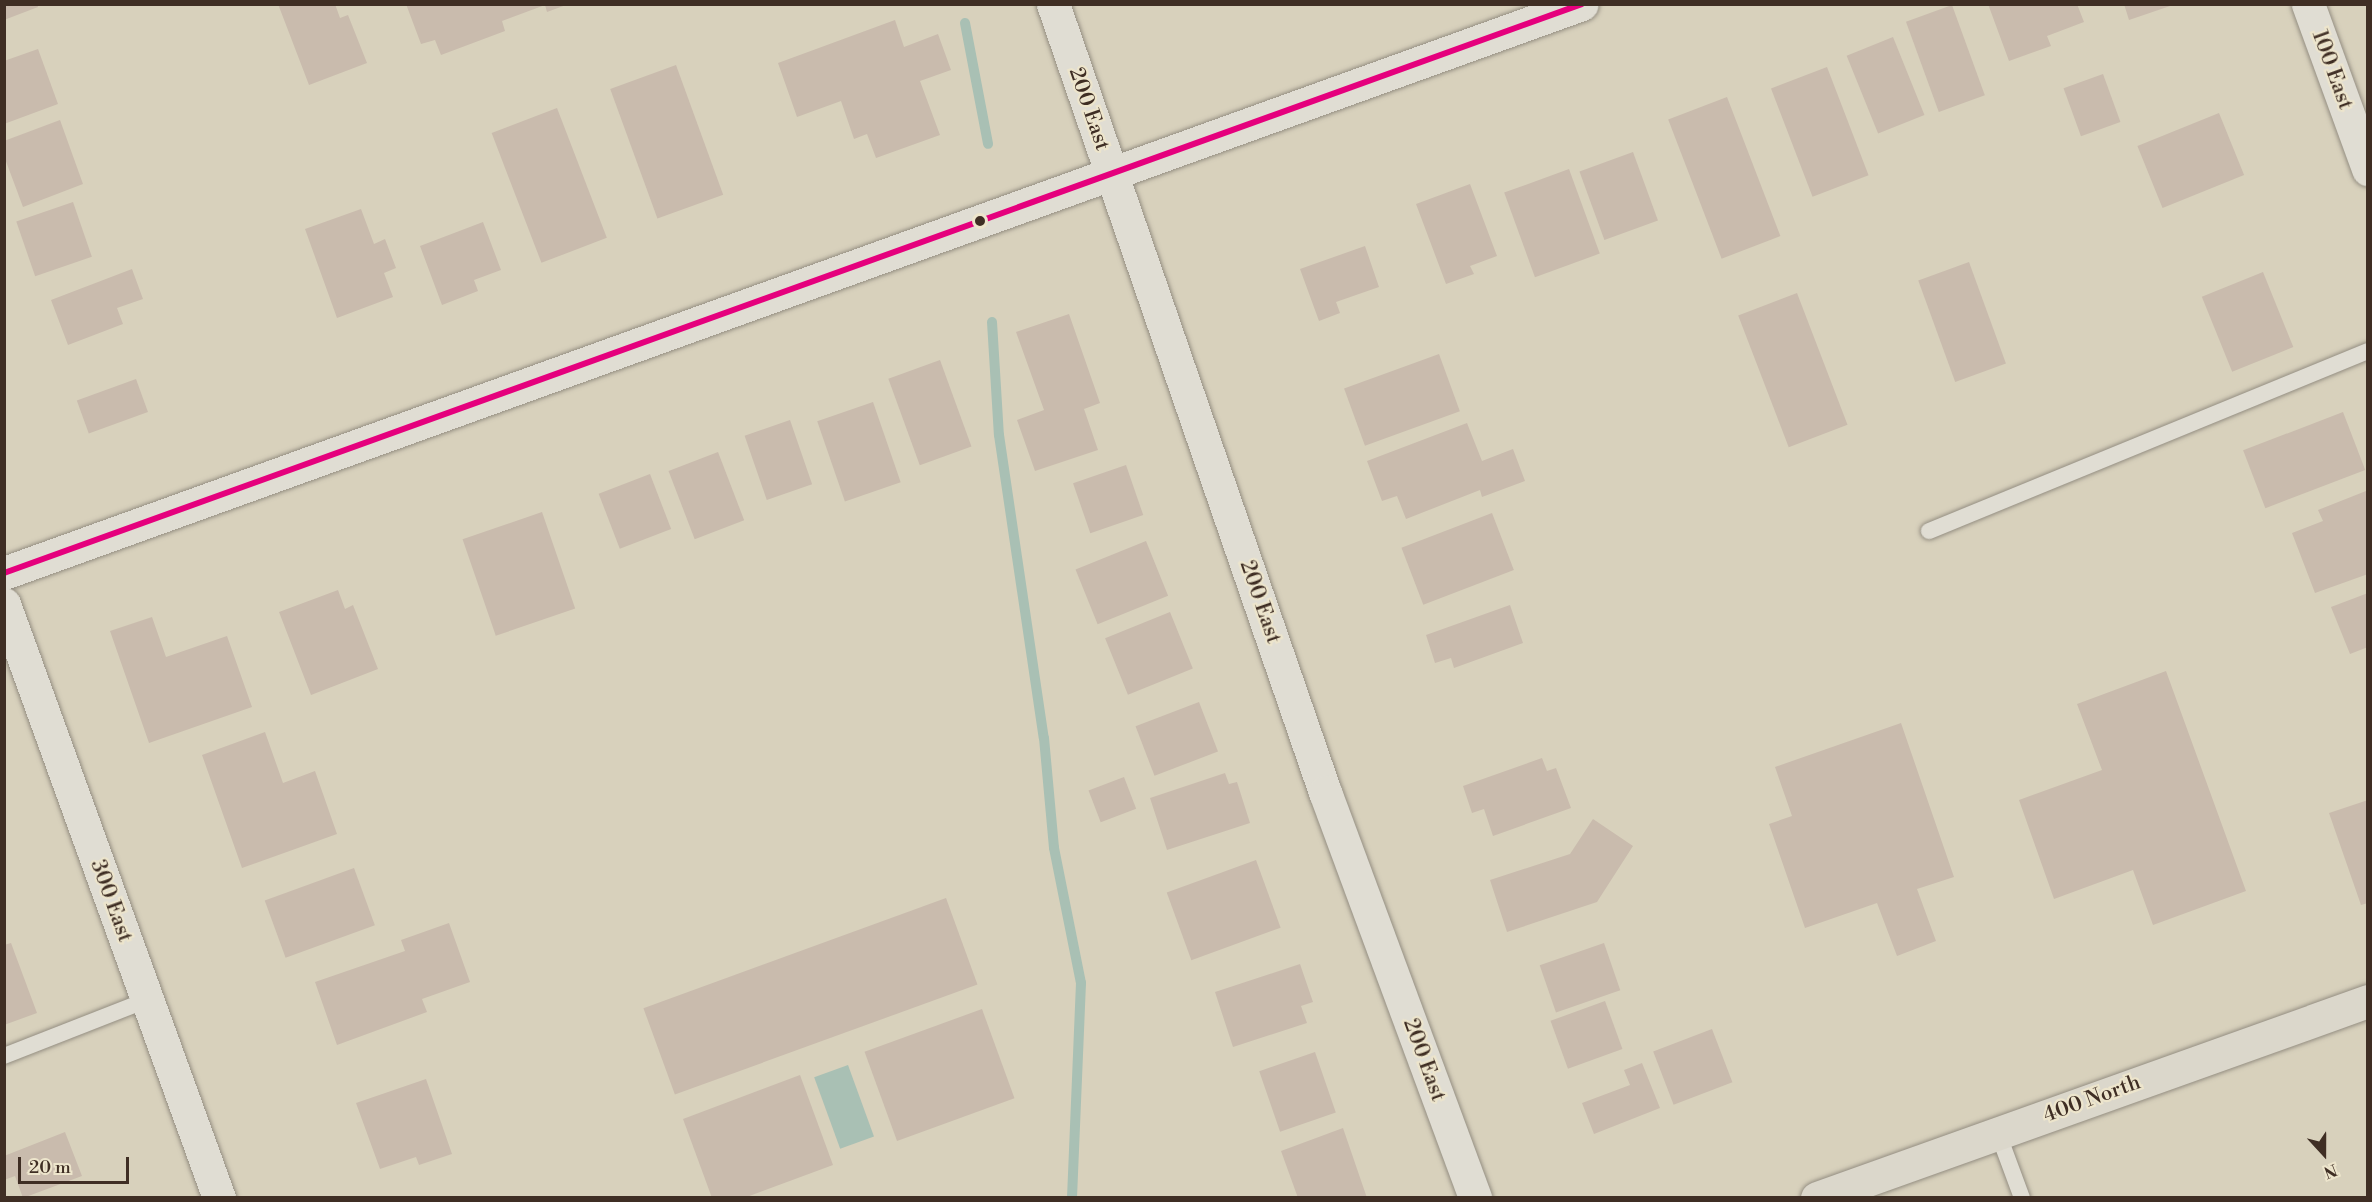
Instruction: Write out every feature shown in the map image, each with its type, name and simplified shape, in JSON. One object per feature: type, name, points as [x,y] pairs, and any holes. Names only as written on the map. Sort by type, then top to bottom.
[{"type":"main road","name":"400 North","points":[[1817,1197],[2367,1001]]},
{"type":"street","name":"200 East","points":[[1053,4],[1325,792],[1475,1197]]},
{"type":"street","points":[[4,573],[1582,4]]},
{"type":"street","name":"100 East","points":[[2308,4],[2367,169]]},
{"type":"street","name":"300 East","points":[[4,604],[219,1197]]},
{"type":"lane","points":[[1929,531],[2367,351]]},
{"type":"lane","points":[[4,1056],[147,1000]]},
{"type":"lane","points":[[1998,1133],[2022,1197]]},
{"type":"shaded area","points":[[848,1065],[874,1136],[840,1149],[814,1077]]},
{"type":"building","points":[[4,4],[37,4],[38,7],[4,20]]},
{"type":"building","points":[[278,4],[335,4],[340,18],[348,15],[367,63],[309,85]]},
{"type":"building","points":[[406,4],[566,5],[547,12],[545,5],[502,21],[505,31],[441,55],[435,40],[421,44]]},
{"type":"building","points":[[1988,4],[2077,4],[2084,22],[2047,36],[2051,46],[2009,61]]},
{"type":"building","points":[[2124,4],[2173,4],[2173,5],[2129,20]]},
{"type":"building","points":[[1952,5],[1985,95],[1939,112],[1906,22]]},
{"type":"building","points":[[895,20],[904,47],[938,34],[951,70],[920,81],[940,135],[876,158],[867,134],[854,139],[841,101],[797,117],[778,63]]},
{"type":"building","points":[[1893,37],[1924,115],[1878,134],[1847,56]]},
{"type":"building","points":[[38,49],[58,104],[4,124],[4,61]]},
{"type":"building","points":[[676,65],[723,195],[657,219],[610,89]]},
{"type":"building","points":[[1827,67],[1869,175],[1813,197],[1771,89]]},
{"type":"building","points":[[2103,74],[2120,122],[2081,136],[2064,88]]},
{"type":"building","points":[[1727,97],[1780,236],[1722,259],[1668,120]]},
{"type":"building","points":[[557,108],[607,238],[541,263],[492,133]]},
{"type":"building","points":[[2219,113],[2244,175],[2163,208],[2137,146]]},
{"type":"building","points":[[60,120],[83,184],[23,207],[4,156],[4,141]]},
{"type":"building","points":[[1633,152],[1658,221],[1604,240],[1579,171]]},
{"type":"building","points":[[1569,169],[1600,254],[1535,277],[1504,193]]},
{"type":"building","points":[[1470,184],[1497,256],[1470,266],[1474,274],[1446,284],[1416,204]]},
{"type":"building","points":[[73,202],[92,257],[35,276],[16,222]]},
{"type":"building","points":[[361,209],[374,244],[385,239],[396,268],[384,273],[393,297],[337,318],[305,229]]},
{"type":"building","points":[[483,222],[501,270],[474,280],[478,291],[442,305],[420,246]]},
{"type":"building","points":[[1365,246],[1379,287],[1336,302],[1340,313],[1319,321],[1300,269]]},
{"type":"building","points":[[1969,262],[2006,363],[1955,382],[1918,280]]},
{"type":"building","points":[[132,269],[143,299],[117,308],[123,324],[68,345],[51,300]]},
{"type":"building","points":[[2263,272],[2293,347],[2232,372],[2202,297]]},
{"type":"building","points":[[1797,293],[1848,425],[1789,447],[1738,316]]},
{"type":"building","points":[[1069,314],[1100,403],[1084,409],[1098,450],[1035,471],[1017,420],[1044,410],[1016,332]]},
{"type":"building","points":[[1439,354],[1460,411],[1365,446],[1344,389]]},
{"type":"building","points":[[940,360],[971,446],[920,465],[888,379]]},
{"type":"building","points":[[136,379],[148,412],[89,433],[77,401]]},
{"type":"building","points":[[873,402],[901,482],[845,502],[817,421]]},
{"type":"building","points":[[2343,412],[2365,470],[2265,508],[2243,450]]},
{"type":"building","points":[[790,420],[812,484],[767,500],[745,436]]},
{"type":"building","points":[[1467,423],[1482,461],[1513,449],[1525,481],[1482,497],[1480,490],[1406,519],[1397,496],[1382,501],[1367,461]]},
{"type":"building","points":[[718,452],[744,520],[695,539],[669,471]]},
{"type":"building","points":[[1126,465],[1143,515],[1090,533],[1073,483]]},
{"type":"building","points":[[650,474],[671,529],[620,549],[599,494]]},
{"type":"building","points":[[2366,491],[2368,574],[2315,593],[2292,533],[2323,521],[2318,510]]},
{"type":"building","points":[[542,512],[575,608],[496,636],[463,539]]},
{"type":"building","points":[[1492,513],[1514,570],[1423,605],[1401,548]]},
{"type":"building","points":[[1146,541],[1168,596],[1098,624],[1076,569]]},
{"type":"building","points":[[338,590],[345,609],[353,605],[378,669],[311,695],[279,612]]},
{"type":"building","points":[[2368,593],[2368,647],[2350,654],[2331,607]]},
{"type":"building","points":[[1510,605],[1523,643],[1454,668],[1451,658],[1435,663],[1426,635]]},
{"type":"building","points":[[1170,612],[1193,669],[1128,695],[1105,638]]},
{"type":"building","points":[[152,617],[166,657],[227,636],[252,707],[149,743],[110,631]]},
{"type":"building","points":[[2166,671],[2246,891],[2153,925],[2133,870],[2054,899],[2019,800],[2102,770],[2077,704]]},
{"type":"building","points":[[1199,702],[1218,751],[1155,776],[1136,726]]},
{"type":"building","points":[[1901,723],[1954,877],[1917,889],[1936,941],[1897,956],[1877,903],[1805,928],[1769,824],[1792,816],[1775,767]]},
{"type":"building","points":[[265,732],[283,783],[315,771],[337,834],[242,868],[202,755]]},
{"type":"building","points":[[1542,758],[1547,771],[1556,768],[1571,808],[1493,836],[1484,809],[1472,813],[1463,786]]},
{"type":"building","points":[[1225,773],[1229,784],[1237,782],[1250,823],[1167,850],[1150,798]]},
{"type":"building","points":[[1124,777],[1136,809],[1101,822],[1089,791]]},
{"type":"building","points":[[2368,800],[2368,903],[2361,905],[2329,813]]},
{"type":"building","points":[[1593,819],[1633,846],[1597,902],[1507,932],[1490,880],[1570,854]]},
{"type":"building","points":[[1256,860],[1281,928],[1191,960],[1167,892]]},
{"type":"building","points":[[354,868],[375,925],[286,958],[265,900]]},
{"type":"building","points":[[946,898],[977,984],[675,1095],[643,1008]]},
{"type":"building","points":[[449,923],[470,982],[422,999],[427,1012],[337,1045],[315,982],[405,951],[401,940]]},
{"type":"building","points":[[11,943],[37,1013],[4,1025],[4,945]]},
{"type":"building","points":[[1604,943],[1620,990],[1556,1012],[1540,965]]},
{"type":"building","points":[[1300,964],[1313,1002],[1301,1006],[1307,1023],[1233,1047],[1215,992]]},
{"type":"building","points":[[1605,1001],[1622,1049],[1568,1069],[1550,1021]]},
{"type":"building","points":[[982,1009],[1014,1098],[897,1141],[865,1052]]},
{"type":"building","points":[[1712,1029],[1732,1082],[1674,1105],[1653,1052]]},
{"type":"building","points":[[1315,1052],[1336,1113],[1280,1132],[1259,1071]]},
{"type":"building","points":[[1642,1063],[1660,1108],[1594,1134],[1582,1103],[1630,1085],[1624,1070]]},
{"type":"building","points":[[800,1075],[833,1165],[744,1198],[712,1198],[683,1119]]},
{"type":"building","points":[[426,1079],[452,1154],[419,1165],[416,1157],[380,1169],[356,1103]]},
{"type":"building","points":[[1343,1128],[1367,1198],[1298,1198],[1281,1151]]},
{"type":"building","points":[[65,1132],[82,1176],[23,1198],[15,1176],[4,1180],[4,1156]]},
{"type":"waterway","points":[[965,23],[988,144]]},
{"type":"waterway","points":[[992,322],[999,435],[1044,738],[1054,848],[1081,983],[1072,1198]]},
{"type":"transit line","points":[[4,573],[1582,4]]}]
